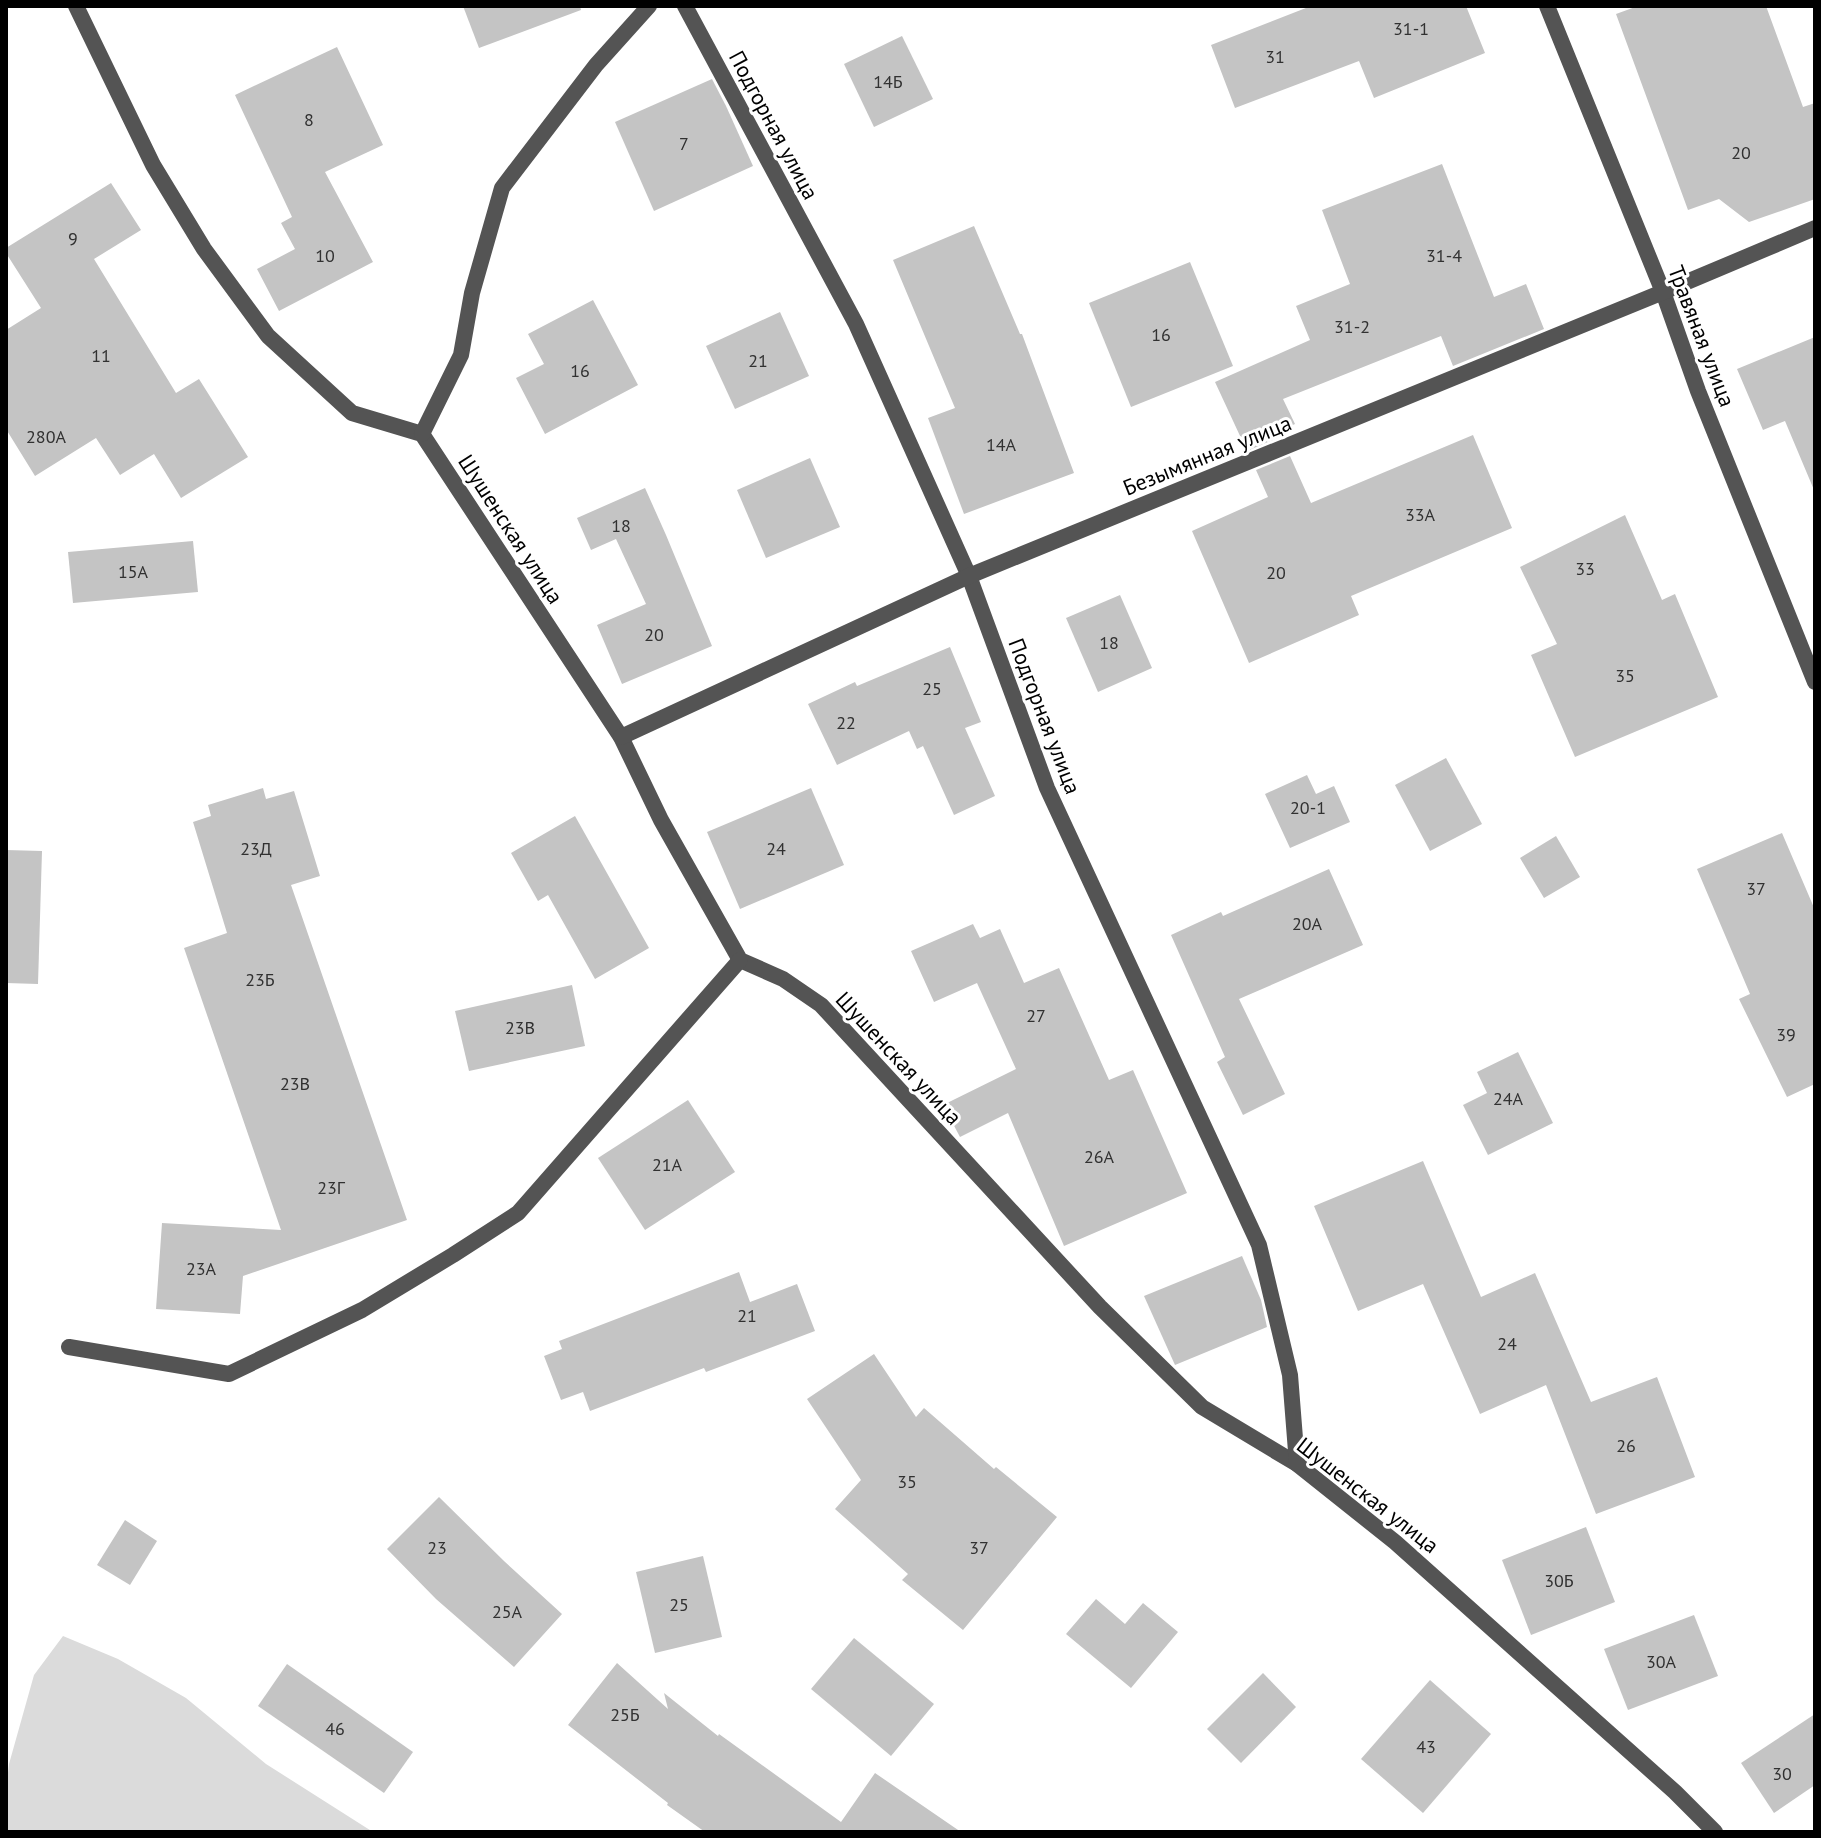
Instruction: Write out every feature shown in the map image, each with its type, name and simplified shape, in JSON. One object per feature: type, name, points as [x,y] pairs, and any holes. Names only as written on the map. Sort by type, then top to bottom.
[{"type":"street","points":[[76,6],[153,165],[204,249],[268,336],[352,413],[422,434],[461,355],[472,293],[502,188],[596,65],[649,6]]},
{"type":"street","name":"Подгорная улица","points":[[685,6],[856,324],[969,576],[1047,788],[1259,1245],[1290,1375],[1297,1464]]},
{"type":"street","name":"Травяная улица","points":[[1547,6],[1663,292],[1698,391],[1815,682]]},
{"type":"street","name":"Безымянная улица","points":[[621,737],[969,576],[1815,228]]},
{"type":"street","name":"Шушенская улица","points":[[422,434],[621,737],[661,820],[740,960],[783,979],[821,1005],[1100,1307],[1202,1407],[1297,1464],[1395,1542],[1675,1792],[1715,1832]]},
{"type":"street","points":[[69,1347],[229,1374],[362,1310],[518,1213],[740,960]]},
{"type":"shaded area","points":[[63,1636],[118,1659],[186,1698],[266,1764],[373,1832],[6,1832],[9,1764],[34,1675]]},
{"type":"building","points":[[463,6],[580,6],[581,10],[479,48]]},
{"type":"building","points":[[1311,6],[1466,6],[1485,53],[1374,98],[1359,61],[1235,108],[1211,45]]},
{"type":"building","points":[[1638,6],[1766,6],[1803,107],[1815,103],[1815,199],[1749,222],[1719,199],[1688,210],[1616,14]]},
{"type":"building","points":[[902,36],[933,99],[874,127],[844,64]]},
{"type":"building","points":[[337,47],[383,145],[325,172],[373,262],[279,311],[257,269],[295,249],[281,223],[292,217],[235,95]]},
{"type":"building","points":[[712,79],[753,166],[654,211],[615,122]]},
{"type":"building","points":[[1442,164],[1494,297],[1526,284],[1544,329],[1453,366],[1441,336],[1283,399],[1295,424],[1279,431],[1282,436],[1247,451],[1215,382],[1310,340],[1296,306],[1350,284],[1322,210]]},
{"type":"building","points":[[111,183],[141,230],[94,259],[176,393],[199,379],[248,457],[181,498],[154,454],[120,475],[96,438],[35,476],[6,429],[6,330],[41,308],[6,253],[6,248]]},
{"type":"building","points":[[974,226],[1022,334],[1074,473],[964,514],[928,418],[955,408],[893,260]]},
{"type":"building","points":[[1190,262],[1233,366],[1131,407],[1089,303]]},
{"type":"building","points":[[593,300],[638,385],[545,434],[516,378],[544,364],[528,334]]},
{"type":"building","points":[[780,312],[809,376],[735,409],[706,346]]},
{"type":"building","points":[[1815,337],[1814,490],[1785,421],[1763,430],[1737,369]]},
{"type":"building","points":[[1473,435],[1512,528],[1351,596],[1359,615],[1249,663],[1192,531],[1268,497],[1256,470],[1290,456],[1311,503]]},
{"type":"building","points":[[810,458],[840,527],[766,558],[737,490]]},
{"type":"building","points":[[645,488],[712,646],[622,684],[597,625],[646,604],[616,539],[591,550],[577,518]]},
{"type":"building","points":[[1625,515],[1662,600],[1675,594],[1718,697],[1575,757],[1531,655],[1557,644],[1520,567]]},
{"type":"building","points":[[193,541],[198,592],[73,603],[68,552]]},
{"type":"building","points":[[1120,595],[1152,668],[1098,692],[1066,618]]},
{"type":"building","points":[[950,647],[981,722],[965,728],[995,796],[954,815],[923,746],[917,749],[909,731],[837,765],[808,704],[855,682],[857,686]]},
{"type":"building","points":[[1446,758],[1482,824],[1430,851],[1395,785]]},
{"type":"building","points":[[1307,775],[1316,794],[1334,786],[1350,822],[1290,848],[1265,794]]},
{"type":"building","points":[[263,788],[266,799],[294,791],[320,876],[291,885],[407,1220],[243,1276],[240,1314],[156,1309],[162,1223],[281,1230],[184,948],[227,933],[193,822],[211,816],[208,805]]},
{"type":"building","points":[[811,788],[844,865],[740,909],[707,832]]},
{"type":"building","points":[[575,816],[649,948],[595,979],[548,895],[538,901],[511,853]]},
{"type":"building","points":[[1782,833],[1815,910],[1815,1084],[1787,1097],[1739,999],[1750,994],[1697,869]]},
{"type":"building","points":[[1556,836],[1580,877],[1544,898],[1520,858]]},
{"type":"building","points":[[6,850],[42,851],[38,984],[6,983]]},
{"type":"building","points":[[1329,869],[1363,945],[1239,999],[1285,1094],[1243,1115],[1217,1062],[1225,1057],[1171,935],[1221,912],[1223,916]]},
{"type":"building","points":[[973,924],[980,938],[1000,929],[1024,983],[1059,968],[1109,1080],[1133,1070],[1187,1193],[1064,1246],[1008,1113],[960,1137],[943,1105],[1016,1069],[977,983],[934,1002],[911,951]]},
{"type":"building","points":[[572,985],[585,1046],[469,1071],[455,1011]]},
{"type":"building","points":[[1518,1052],[1553,1123],[1488,1155],[1463,1105],[1487,1093],[1477,1072]]},
{"type":"building","points":[[688,1100],[735,1172],[645,1230],[598,1158]]},
{"type":"building","points":[[1423,1161],[1481,1297],[1535,1273],[1591,1402],[1657,1377],[1695,1477],[1596,1514],[1546,1385],[1480,1414],[1423,1284],[1358,1311],[1314,1206]]},
{"type":"building","points":[[1242,1256],[1261,1300],[1267,1327],[1175,1365],[1144,1296]]},
{"type":"building","points":[[739,1272],[750,1302],[797,1284],[815,1331],[590,1411],[583,1392],[561,1400],[544,1356],[562,1349],[559,1341]]},
{"type":"building","points":[[874,1354],[916,1417],[924,1408],[994,1469],[996,1467],[1057,1517],[963,1630],[902,1580],[908,1574],[835,1509],[861,1480],[807,1399]]},
{"type":"building","points":[[439,1497],[562,1614],[514,1667],[436,1599],[387,1549]]},
{"type":"building","points":[[125,1520],[157,1541],[130,1585],[97,1565]]},
{"type":"building","points":[[1586,1527],[1615,1602],[1531,1635],[1502,1560]]},
{"type":"building","points":[[703,1556],[722,1637],[655,1653],[636,1572]]},
{"type":"building","points":[[1096,1599],[1125,1624],[1143,1603],[1178,1632],[1131,1688],[1066,1634]]},
{"type":"building","points":[[1694,1615],[1718,1676],[1628,1710],[1604,1649]]},
{"type":"building","points":[[854,1638],[934,1704],[891,1756],[811,1689]]},
{"type":"building","points":[[617,1663],[668,1709],[664,1693],[718,1736],[841,1822],[875,1773],[961,1832],[705,1832],[568,1725]]},
{"type":"building","points":[[287,1664],[413,1752],[384,1793],[258,1706]]},
{"type":"building","points":[[1263,1673],[1296,1707],[1241,1763],[1207,1729]]},
{"type":"building","points":[[1430,1680],[1491,1734],[1423,1813],[1361,1759]]},
{"type":"building","points":[[1815,1714],[1815,1785],[1774,1813],[1741,1763]]}]
